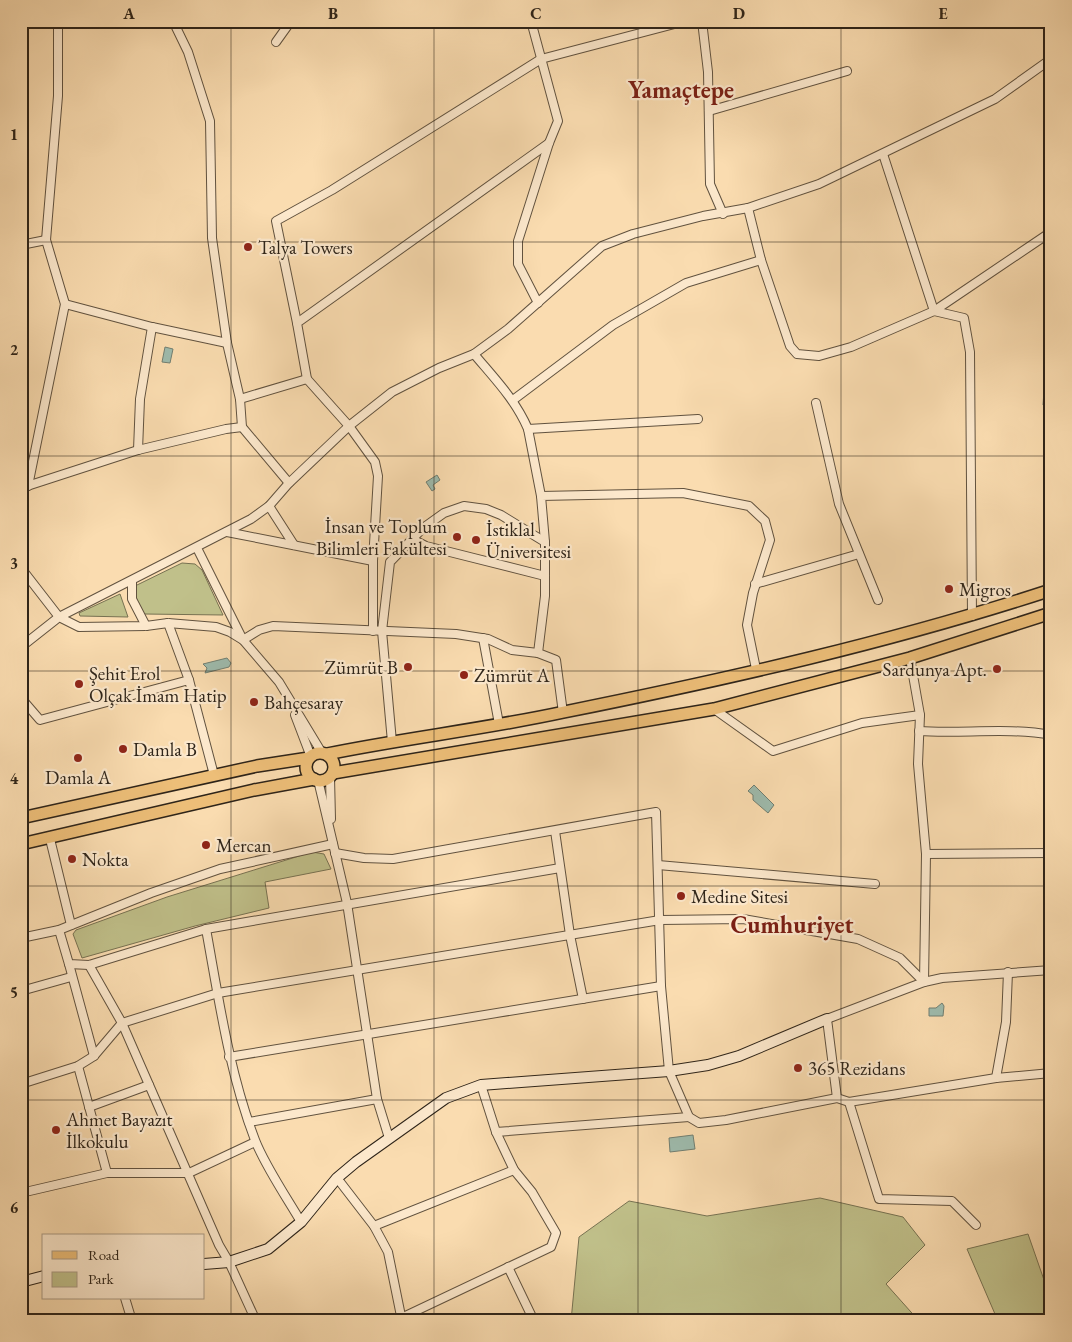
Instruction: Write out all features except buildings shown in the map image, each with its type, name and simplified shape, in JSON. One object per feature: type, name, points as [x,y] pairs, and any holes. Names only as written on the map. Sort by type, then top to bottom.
[{"type":"main road","points":[[21,818],[214,775],[563,713],[892,637],[972,616],[1051,590]]},
{"type":"main road","points":[[21,844],[50,839],[254,790],[316,780],[331,775],[714,709],[910,658],[1051,613]]},
{"type":"main road","points":[[324,754],[333,760],[331,775]]},
{"type":"main road","points":[[310,758],[307,772],[316,780]]},
{"type":"street","points":[[25,487],[65,304],[46,240],[58,96],[58,21]]},
{"type":"street","points":[[173,21],[188,52],[210,121],[212,238],[227,343],[240,398],[242,427],[289,483]]},
{"type":"street","points":[[276,42],[291,21]]},
{"type":"street","points":[[532,21],[558,121],[549,143],[518,242],[518,264],[538,303]]},
{"type":"street","points":[[373,631],[378,476],[375,462],[349,426],[307,379],[276,220],[332,190],[389,152],[541,59],[686,21]]},
{"type":"street","points":[[702,21],[708,72],[710,184],[723,214]]},
{"type":"street","points":[[21,647],[59,617],[197,548],[250,519],[268,506],[289,483],[349,426],[392,392],[439,368],[474,354],[508,329],[602,246],[633,234],[703,216],[723,214],[748,208],[819,184],[995,99],[1051,58]]},
{"type":"street","points":[[709,111],[847,71]]},
{"type":"street","points":[[296,323],[549,143]]},
{"type":"street","points":[[883,154],[934,312]]},
{"type":"street","points":[[748,208],[761,260],[790,346],[797,354],[819,356],[850,347],[934,312],[1051,232]]},
{"type":"street","points":[[21,245],[46,240]]},
{"type":"street","points":[[513,400],[613,325],[686,282],[761,260]]},
{"type":"street","points":[[65,304],[152,328],[227,343]]},
{"type":"street","points":[[934,312],[964,318],[970,352],[972,616]]},
{"type":"street","points":[[138,450],[140,399],[152,328]]},
{"type":"street","points":[[474,354],[513,400],[528,429],[541,496],[546,542],[538,653]]},
{"type":"street","points":[[240,398],[307,379]]},
{"type":"street","points":[[816,403],[839,504],[878,600]]},
{"type":"street","points":[[528,429],[698,419]]},
{"type":"street","points":[[25,487],[138,450],[226,429],[242,427]]},
{"type":"street","points":[[541,496],[682,493],[749,506],[765,521],[770,540],[755,584],[746,625],[756,669]]},
{"type":"street","points":[[268,506],[294,544]]},
{"type":"street","points":[[392,742],[382,631],[390,562],[412,539],[444,513],[464,506],[486,509],[501,515],[546,542]]},
{"type":"street","points":[[227,532],[374,561]]},
{"type":"street","points":[[412,539],[426,546],[545,576]]},
{"type":"street","points":[[197,548],[243,640],[279,682],[324,754]]},
{"type":"street","points":[[755,584],[859,554]]},
{"type":"street","points":[[21,568],[59,617],[78,627],[146,626],[168,623],[216,626],[243,640]]},
{"type":"street","points":[[132,581],[132,599],[146,626]]},
{"type":"street","points":[[168,623],[189,680],[214,775]]},
{"type":"street","points":[[243,640],[259,630],[273,626],[456,634],[483,638],[512,650],[538,653],[556,660],[563,713]]},
{"type":"street","points":[[483,638],[499,724]]},
{"type":"street","points":[[910,658],[920,715],[918,764],[926,854],[924,982]]},
{"type":"street","points":[[21,698],[40,720],[189,680]]},
{"type":"street","points":[[288,697],[310,758]]},
{"type":"street","points":[[714,709],[773,751],[862,723],[920,715]]},
{"type":"street","points":[[919,731],[952,733],[1035,732],[1051,735]]},
{"type":"street","points":[[331,775],[331,834]]},
{"type":"street","points":[[316,780],[347,903],[377,1098],[389,1138]]},
{"type":"street","points":[[335,852],[364,858],[394,859],[656,812],[661,986],[669,1071],[689,1116],[699,1123],[726,1120],[837,1098],[849,1102],[996,1078],[1051,1073]]},
{"type":"street","points":[[555,831],[570,935],[583,999]]},
{"type":"street","points":[[50,839],[71,925]]},
{"type":"street","points":[[21,938],[59,930],[151,893],[220,869],[333,844]]},
{"type":"street","points":[[926,854],[1051,853]]},
{"type":"street","points":[[658,865],[875,884]]},
{"type":"street","points":[[69,964],[89,965],[206,929],[347,903],[560,868]]},
{"type":"street","points":[[21,1084],[78,1066],[94,1056],[122,1023],[218,993],[356,968],[660,920],[744,919],[858,939],[900,958],[924,982]]},
{"type":"street","points":[[206,929],[229,1057],[255,1142],[301,1222]]},
{"type":"street","points":[[59,930],[94,1056]]},
{"type":"street","points":[[89,965],[122,1023],[219,1245],[229,1262],[256,1321]]},
{"type":"street","points":[[205,1264],[229,1262],[268,1249],[301,1222],[337,1178],[446,1098],[481,1085],[669,1071],[708,1065],[739,1056],[826,1019],[924,982],[942,978],[1051,970]]},
{"type":"street","points":[[996,1078],[1006,1022],[1008,972]]},
{"type":"street","points":[[21,991],[71,977]]},
{"type":"street","points":[[229,1057],[661,986]]},
{"type":"street","points":[[826,1019],[837,1098]]},
{"type":"street","points":[[78,1066],[107,1173]]},
{"type":"street","points":[[89,1107],[149,1085]]},
{"type":"street","points":[[337,1178],[374,1226],[388,1252],[401,1319],[551,1247],[556,1233],[532,1192],[514,1170],[496,1132],[481,1085]]},
{"type":"street","points":[[249,1122],[377,1098]]},
{"type":"street","points":[[849,1102],[879,1199],[952,1201],[976,1225]]},
{"type":"street","points":[[496,1132],[689,1116]]},
{"type":"street","points":[[21,1193],[107,1173],[189,1173],[255,1142]]},
{"type":"street","points":[[374,1226],[514,1170]]},
{"type":"street","points":[[508,1267],[534,1321]]},
{"type":"street","points":[[21,1282],[42,1277]]},
{"type":"street","points":[[126,1300],[132,1321]]},
{"type":"green space","points":[[182,563],[195,564],[202,570],[223,615],[144,614],[137,601],[135,586]]},
{"type":"green space","points":[[120,594],[128,617],[80,616],[79,613]]},
{"type":"green space","points":[[312,852],[324,854],[331,869],[265,882],[269,908],[195,926],[82,958],[73,934],[76,930],[167,897]]},
{"type":"green space","points":[[820,1198],[903,1217],[925,1245],[886,1284],[919,1321],[571,1321],[579,1237],[629,1201],[707,1216]]},
{"type":"green space","points":[[1028,1234],[1051,1300],[1051,1321],[998,1321],[967,1249]]},
{"type":"shaded area","points":[[165,347],[173,349],[170,363],[162,362]]},
{"type":"shaded area","points":[[1044,391],[1051,391],[1051,406],[1043,405]]},
{"type":"shaded area","points":[[437,475],[440,480],[433,485],[435,489],[432,491],[426,482]]},
{"type":"shaded area","points":[[227,658],[231,663],[229,667],[205,673],[207,668],[203,664]]},
{"type":"shaded area","points":[[754,785],[774,805],[768,813],[753,800],[753,795],[748,791]]},
{"type":"shaded area","points":[[942,1003],[944,1006],[943,1016],[929,1016],[929,1008],[936,1008]]},
{"type":"shaded area","points":[[693,1135],[695,1149],[670,1152],[669,1138]]},
{"type":"place","name":"Talya Towers","points":[[248,247]]},
{"type":"place","name":"İnsan ve Toplum Bilimleri Fakültesi","points":[[457,537]]},
{"type":"place","name":"İstiklal Üniversitesi","points":[[476,540]]},
{"type":"place","name":"Migros","points":[[949,589]]},
{"type":"place","name":"Zümrüt B","points":[[408,667]]},
{"type":"place","name":"Sardunya Apt.","points":[[997,669]]},
{"type":"place","name":"Zümrüt A","points":[[464,675]]},
{"type":"place","name":"Şehit Erol Olçak İmam Hatip","points":[[79,684]]},
{"type":"place","name":"Bahçesaray","points":[[254,702]]},
{"type":"place","name":"Damla B","points":[[123,749]]},
{"type":"place","name":"Damla A","points":[[78,758]]},
{"type":"place","name":"Mercan","points":[[206,845]]},
{"type":"place","name":"Nokta","points":[[72,859]]},
{"type":"place","name":"Medine Sitesi","points":[[681,896]]},
{"type":"place","name":"365 Rezidans","points":[[798,1068]]},
{"type":"place","name":"Ahmet Bayazıt İlkokulu","points":[[56,1130]]},
{"type":"district","name":"Yamaçtepe","points":[[681,89]]},
{"type":"district","name":"Cumhuriyet","points":[[792,924]]}]
